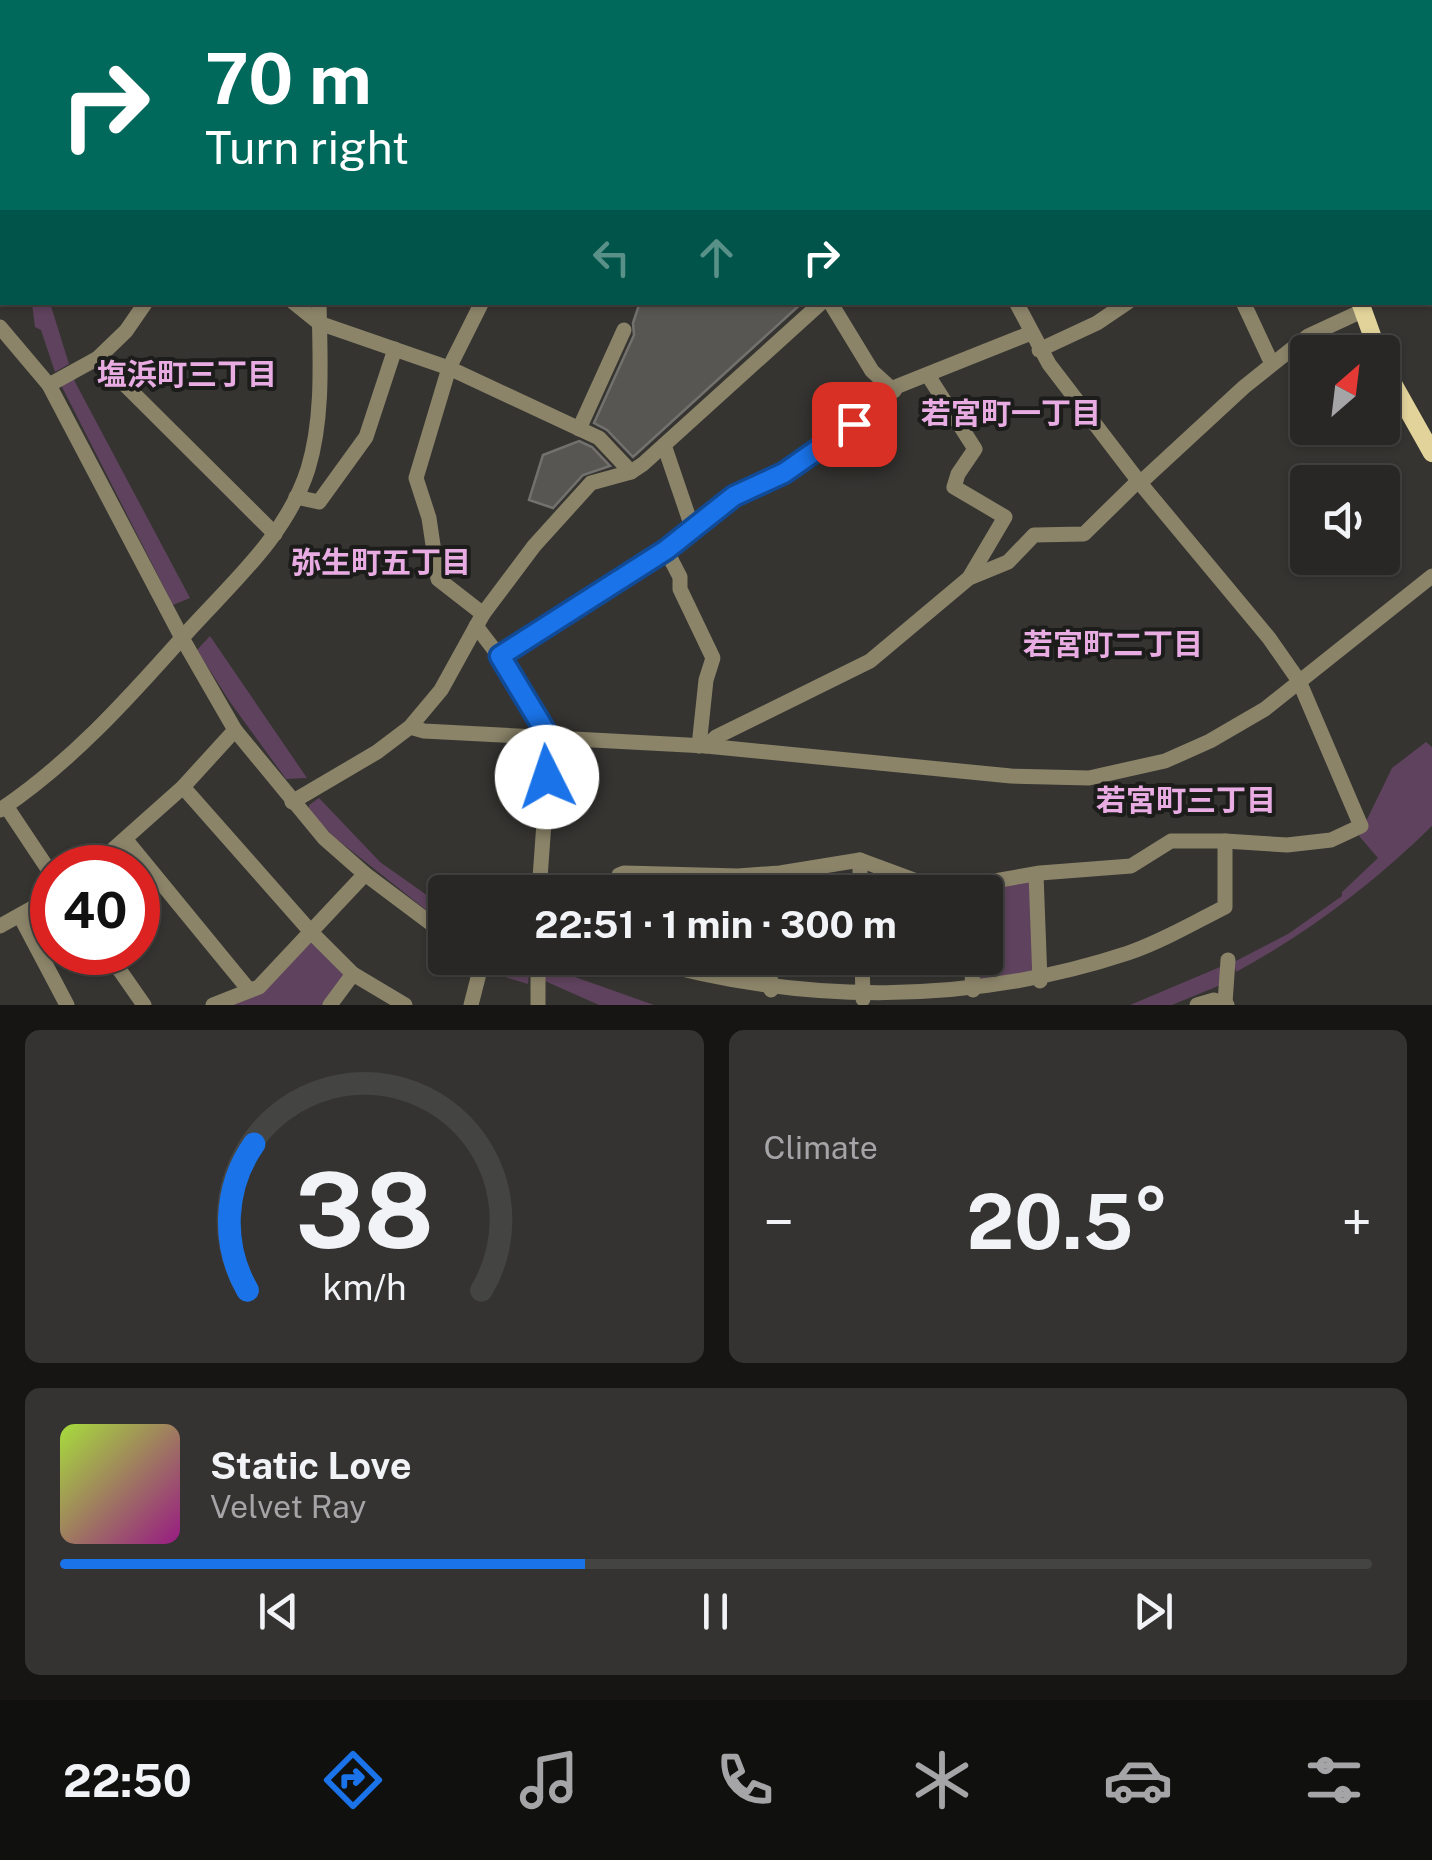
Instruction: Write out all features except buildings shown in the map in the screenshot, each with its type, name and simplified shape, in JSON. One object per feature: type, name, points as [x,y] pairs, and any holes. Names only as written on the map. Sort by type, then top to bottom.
[{"type":"main road","points":[[1361,307],[1372,335]]},
{"type":"main road","points":[[1400,396],[1432,453]]},
{"type":"street","points":[[50,385],[98,358],[126,332],[144,305]]},
{"type":"street","points":[[296,305],[319,323],[449,368],[599,438],[631,472]]},
{"type":"street","points":[[30,845],[3,808],[93,734],[141,686],[275,534],[296,497],[308,468],[319,397],[319,305]]},
{"type":"street","points":[[480,305],[449,368],[416,484],[429,518],[438,579],[480,620],[550,739],[540,875]]},
{"type":"street","points":[[292,802],[377,752],[410,726],[441,690],[509,575],[591,483],[631,472],[819,305]]},
{"type":"street","points":[[832,305],[872,371],[894,391]]},
{"type":"street","points":[[1003,881],[1036,874],[1131,866],[1171,841],[1225,840],[1287,846],[1331,840],[1361,826],[1298,681],[1039,350],[1017,305]]},
{"type":"street","points":[[1039,350],[1097,324],[1124,305]]},
{"type":"street","points":[[1244,305],[1272,364]]},
{"type":"street","points":[[703,746],[870,661],[969,578],[1008,562],[1034,535],[1084,534],[1272,364],[1308,336],[1361,307]]},
{"type":"street","points":[[579,430],[624,330]]},
{"type":"street","points":[[1,333],[50,385],[182,638],[235,730],[292,802],[365,874],[428,921]]},
{"type":"street","points":[[500,656],[666,550],[734,496],[784,473],[894,391],[1031,334]]},
{"type":"street","points":[[296,497],[319,502],[361,446],[394,349]]},
{"type":"street","points":[[98,358],[275,534]]},
{"type":"street","points":[[929,377],[975,449],[954,487],[1005,517],[969,578]]},
{"type":"street","points":[[664,445],[692,527]]},
{"type":"street","points":[[666,550],[713,658],[706,680],[703,746]]},
{"type":"street","points":[[410,726],[424,731],[703,746],[1011,776],[1089,778],[1165,761],[1266,709],[1432,576]]},
{"type":"street","points":[[120,845],[184,788],[235,730]]},
{"type":"street","points":[[184,788],[310,932],[353,974],[405,1005]]},
{"type":"street","points":[[126,840],[249,990]]},
{"type":"street","points":[[711,975],[771,990],[863,999],[1040,981],[1132,952],[1225,908],[1225,840]]},
{"type":"street","points":[[860,860],[860,875]]},
{"type":"street","points":[[752,875],[860,860],[900,875]]},
{"type":"street","points":[[213,1005],[258,988],[365,874]]},
{"type":"street","points":[[1036,874],[1040,981]]},
{"type":"street","points":[[618,875],[700,875]]},
{"type":"street","points":[[0,926],[30,910]]},
{"type":"street","points":[[20,916],[67,1005]]},
{"type":"street","points":[[1197,1005],[1209,1000],[1226,1004],[1228,960]]},
{"type":"street","points":[[330,1005],[353,974]]},
{"type":"street","points":[[123,975],[144,1005]]},
{"type":"street","points":[[471,1005],[479,975]]},
{"type":"street","points":[[538,975],[538,1005]]},
{"type":"street","points":[[770,975],[771,990]]},
{"type":"street","points":[[862,975],[863,999]]},
{"type":"street","points":[[971,975],[972,990]]},
{"type":"shaded area","points":[[32,305],[51,305],[69,364],[55,372],[41,330],[35,327]]},
{"type":"shaded area","points":[[74,376],[190,598],[173,605],[60,383]]},
{"type":"shaded area","points":[[210,636],[307,778],[286,779],[230,702],[197,650]]},
{"type":"shaded area","points":[[1426,742],[1432,747],[1432,826],[1339,906],[1236,972],[1234,962],[1288,934],[1342,896],[1378,858],[1359,836],[1392,768]]},
{"type":"shaded area","points":[[319,798],[380,862],[428,896],[428,912],[334,837],[309,811],[309,805]]},
{"type":"shaded area","points":[[1030,879],[1034,972],[975,983],[975,975],[1003,975],[1003,884]]},
{"type":"shaded area","points":[[310,936],[347,974],[324,1005],[218,1005],[261,991]]},
{"type":"shaded area","points":[[1220,967],[1223,984],[1172,1005],[1130,1005]]},
{"type":"shaded area","points":[[498,975],[529,975],[528,984]]},
{"type":"shaded area","points":[[545,975],[569,975],[654,1005],[599,1005],[545,981]]},
{"type":"district","name":"塩浜町三丁目","points":[[187,374]]},
{"type":"district","name":"若宮町一丁目","points":[[1011,413]]},
{"type":"district","name":"弥生町五丁目","points":[[381,562]]},
{"type":"district","name":"若宮町二丁目","points":[[1113,644]]},
{"type":"district","name":"若宮町三丁目","points":[[1186,800]]},
{"type":"route","points":[[547,777],[550,739],[500,656],[666,550],[734,496],[784,473],[854,424]]}]
